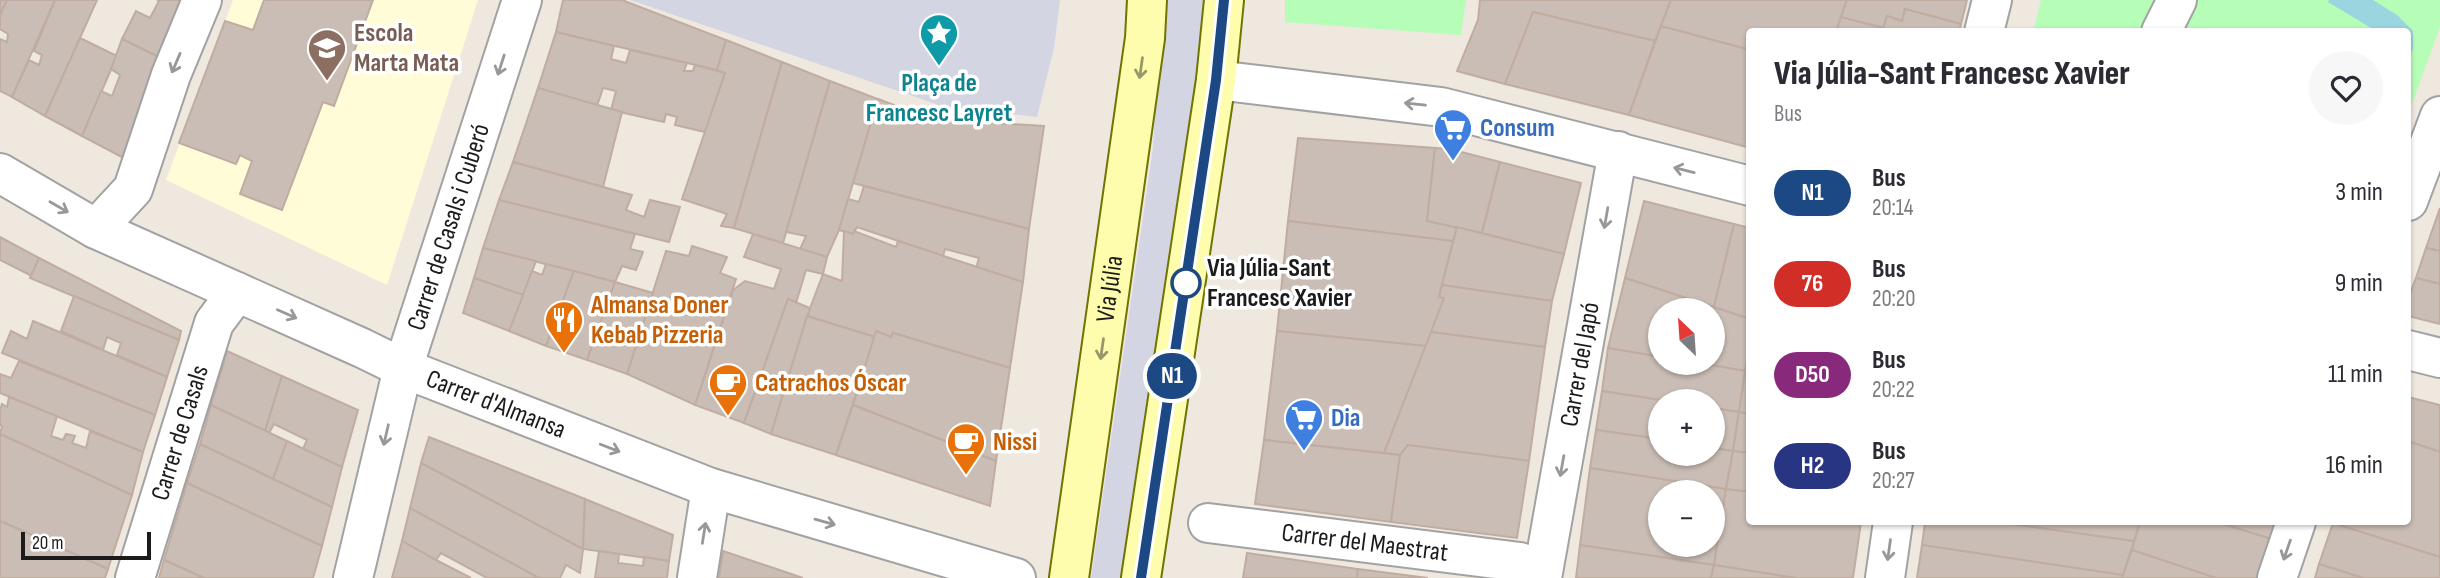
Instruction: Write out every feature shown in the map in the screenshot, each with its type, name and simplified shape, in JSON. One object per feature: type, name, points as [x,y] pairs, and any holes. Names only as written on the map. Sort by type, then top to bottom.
[{"type":"street","points":[[96,229],[133,188],[171,75],[202,0]]},
{"type":"street","name":"Carrer de Casals i Cuberó","points":[[353,578],[402,368],[522,0]]},
{"type":"street","name":"Via Júlia","points":[[1069,578],[1145,38],[1147,0]]},
{"type":"street","points":[[1141,578],[1216,80],[1224,0]]},
{"type":"street","points":[[1985,28],[1992,0]]},
{"type":"street","points":[[1216,80],[1441,107],[1746,185]]},
{"type":"street","points":[[2411,193],[2440,116]]},
{"type":"street","name":"Carrer del Japó","points":[[1531,570],[1618,151]]},
{"type":"street","name":"Carrer d'Almansa","points":[[0,173],[96,229],[402,368],[711,488],[1016,578]]},
{"type":"street","name":"Carrer de Casals","points":[[135,578],[214,323],[237,292]]},
{"type":"street","points":[[2411,351],[2440,358]]},
{"type":"street","points":[[697,578],[711,488]]},
{"type":"street","name":"Carrer del Maestrat","points":[[1208,523],[1531,570]]},
{"type":"street","points":[[1885,578],[1893,525]]},
{"type":"street","points":[[2277,578],[2295,525]]},
{"type":"shaded area","name":"Escola Marta Mata","points":[[233,0],[478,0],[387,285],[166,180]]},
{"type":"shaded area","name":"Plaça de Francesc Layret","points":[[630,0],[1060,0],[1054,48],[1037,117],[942,106]]},
{"type":"shaded area","points":[[1162,0],[1209,0],[1124,578],[1091,578],[1153,148]]},
{"type":"green space","points":[[1285,0],[1466,0],[1461,35],[1285,22]]},
{"type":"green space","points":[[2041,0],[2440,0],[2440,27],[2411,107],[2411,28],[2034,28]]},
{"type":"water","points":[[2373,0],[2397,15],[2410,28],[2371,28],[2328,2]]},
{"type":"water","points":[[2411,29],[2413,31],[2411,53]]},
{"type":"building","points":[[0,0],[7,0],[0,15]]},
{"type":"building","points":[[7,0],[55,0],[12,97],[0,91],[0,39],[7,42],[8,34],[0,29],[0,15]]},
{"type":"building","points":[[55,0],[97,0],[45,116],[12,97],[29,60],[39,65],[42,55],[34,51]]},
{"type":"building","points":[[157,0],[192,0],[169,62],[122,39],[136,11],[150,18],[159,1]]},
{"type":"building","points":[[264,0],[373,0],[334,106],[323,102],[282,210],[240,194],[252,161],[240,155],[236,164],[179,143],[225,21],[253,30]]},
{"type":"building","points":[[563,0],[622,0],[726,40],[717,70],[556,32]]},
{"type":"building","points":[[1480,0],[1671,0],[1655,41],[1533,12],[1505,84],[1457,71],[1478,20]]},
{"type":"building","points":[[1671,0],[1847,0],[1837,28],[1746,28],[1746,49],[1661,26]]},
{"type":"building","points":[[1847,0],[1967,0],[1961,24],[1905,9],[1902,21],[1887,16],[1883,28],[1841,17]]},
{"type":"building","points":[[1905,9],[1961,24],[1960,28],[1883,28],[1887,16],[1902,21]]},
{"type":"building","points":[[1533,12],[1655,41],[1629,115],[1505,84]]},
{"type":"building","points":[[1841,17],[1883,28],[1837,28]]},
{"type":"building","points":[[1661,26],[1746,49],[1746,147],[1629,115]]},
{"type":"building","points":[[556,32],[614,46],[611,59],[626,63],[630,50],[687,63],[684,71],[693,71],[695,65],[725,73],[705,132],[675,125],[677,117],[666,114],[664,122],[611,110],[616,91],[603,88],[597,106],[538,88]]},
{"type":"building","points":[[80,38],[117,56],[82,136],[45,116]]},
{"type":"building","points":[[122,39],[169,62],[133,163],[82,136],[101,91],[112,96],[120,75],[111,69]]},
{"type":"building","points":[[726,40],[782,62],[734,228],[721,226],[727,214],[682,199],[725,73],[717,70]]},
{"type":"building","points":[[782,62],[830,81],[783,243],[734,228]]},
{"type":"building","points":[[830,81],[878,99],[839,230],[827,257],[800,249],[806,236],[786,232]]},
{"type":"building","points":[[538,88],[622,112],[603,187],[513,162]]},
{"type":"building","points":[[878,99],[931,119],[1044,126],[1029,229],[853,183]]},
{"type":"building","points":[[1298,138],[1435,148],[1427,221],[1457,227],[1453,241],[1288,221]]},
{"type":"building","points":[[1435,148],[1450,149],[1500,162],[1482,233],[1427,221]]},
{"type":"building","points":[[513,162],[632,195],[626,210],[644,217],[650,200],[680,207],[669,242],[499,200]]},
{"type":"building","points":[[1500,162],[1581,183],[1564,254],[1482,233]]},
{"type":"building","points":[[864,186],[1029,229],[1023,282],[976,268],[979,258],[945,249],[943,256],[857,227],[853,234],[839,230],[848,199],[859,202]]},
{"type":"building","points":[[499,200],[635,234],[630,249],[643,252],[636,270],[622,266],[615,282],[483,248]]},
{"type":"building","points":[[1644,201],[1734,224],[1716,298],[1686,298],[1625,278]]},
{"type":"building","points":[[2440,208],[2440,251],[2426,248]]},
{"type":"building","points":[[1288,221],[1453,241],[1439,297],[1444,298],[1426,346],[1277,331]]},
{"type":"building","points":[[1734,224],[1746,227],[1746,318],[1726,311],[1726,298],[1716,298]]},
{"type":"building","points":[[1457,227],[1564,254],[1552,301],[1442,285]]},
{"type":"building","points":[[844,231],[853,234],[854,231],[896,247],[898,241],[1023,282],[1010,368],[893,333],[891,337],[876,331],[875,337],[807,316],[823,274],[842,281]]},
{"type":"building","points":[[753,234],[827,257],[823,274],[806,270],[796,303],[788,299],[744,423],[695,405],[733,290],[745,281],[774,289],[781,269],[744,257]]},
{"type":"building","points":[[0,237],[39,258],[32,276],[0,260]]},
{"type":"building","points":[[692,246],[727,257],[720,273],[736,279],[695,405],[627,374],[666,251],[689,256]]},
{"type":"building","points":[[483,248],[536,261],[523,295],[474,278]]},
{"type":"building","points":[[2426,248],[2440,251],[2440,284],[2416,278]]},
{"type":"building","points":[[39,258],[181,331],[179,340],[30,278]]},
{"type":"building","points":[[546,264],[574,271],[546,346],[509,331],[532,271],[542,275]]},
{"type":"building","points":[[574,271],[615,282],[587,360],[546,346]]},
{"type":"building","points":[[474,278],[523,295],[509,331],[463,313]]},
{"type":"building","points":[[1625,278],[1686,298],[1648,298],[1648,355],[1608,348]]},
{"type":"building","points":[[2416,278],[2440,284],[2440,324],[2411,317],[2411,291]]},
{"type":"building","points":[[615,282],[653,293],[627,374],[587,360]]},
{"type":"building","points":[[1442,285],[1552,301],[1545,347],[1431,332],[1444,298],[1439,297]]},
{"type":"building","points":[[74,296],[179,340],[167,377],[117,355],[121,343],[107,337],[103,350],[61,331]]},
{"type":"building","points":[[788,299],[810,308],[771,434],[744,423]]},
{"type":"building","points":[[1726,311],[1746,318],[1745,371],[1726,368]]},
{"type":"building","points":[[807,316],[875,337],[836,455],[771,434]]},
{"type":"building","points":[[33,321],[167,377],[155,415],[2,353],[11,331],[27,339]]},
{"type":"building","points":[[876,331],[891,337],[893,333],[1010,368],[996,461],[853,405]]},
{"type":"building","points":[[1277,331],[1426,346],[1384,453],[1264,440]]},
{"type":"building","points":[[1431,332],[1545,347],[1529,461],[1408,445],[1400,455],[1384,453]]},
{"type":"building","points":[[1608,348],[1648,355],[1648,375],[1725,375],[1726,368],[1745,371],[1739,412],[1725,410],[1725,389],[1648,389],[1648,398],[1602,391]]},
{"type":"building","points":[[227,351],[282,376],[265,431],[211,405]]},
{"type":"building","points":[[19,361],[155,415],[143,452],[0,393],[0,374],[11,378]]},
{"type":"building","points":[[1745,373],[1746,413],[1739,412]]},
{"type":"building","points":[[282,376],[358,410],[342,467],[303,449],[307,440],[274,424],[269,433],[265,431]]},
{"type":"building","points":[[1602,391],[1648,398],[1648,437],[1596,430]]},
{"type":"building","points":[[9,397],[57,416],[51,436],[63,440],[66,434],[75,436],[72,443],[86,448],[90,431],[143,452],[132,495],[0,434],[0,410],[2,404],[7,407]]},
{"type":"building","points":[[2411,398],[2440,405],[2440,452],[2411,442]]},
{"type":"building","points":[[211,405],[287,441],[273,479],[200,444]]},
{"type":"building","points":[[853,405],[996,461],[990,506],[836,455]]},
{"type":"building","points":[[1725,410],[1739,412],[1733,451],[1725,450]]},
{"type":"building","points":[[1739,412],[1746,413],[1746,453],[1733,451]]},
{"type":"building","points":[[1596,430],[1648,437],[1648,466],[1725,466],[1725,450],[1733,451],[1726,489],[1725,480],[1668,480],[1590,468]]},
{"type":"building","points":[[0,434],[132,495],[108,569],[0,521]]},
{"type":"building","points":[[429,437],[585,499],[583,549],[421,463]]},
{"type":"building","points":[[1264,440],[1400,455],[1391,522],[1255,504]]},
{"type":"building","points":[[287,441],[342,467],[332,507],[273,479]]},
{"type":"building","points":[[2411,442],[2440,452],[2440,557],[2339,525],[2411,525]]},
{"type":"building","points":[[200,444],[332,507],[322,546],[187,483]]},
{"type":"building","points":[[1408,445],[1529,461],[1517,538],[1391,522],[1400,455]]},
{"type":"building","points":[[1733,451],[1746,453],[1746,492],[1726,489]]},
{"type":"building","points":[[421,463],[583,549],[580,573],[566,565],[560,578],[539,578],[410,508]]},
{"type":"building","points":[[1590,468],[1668,480],[1648,480],[1648,555],[1580,545]]},
{"type":"building","points":[[187,483],[322,546],[313,578],[204,578],[164,560]]},
{"type":"building","points":[[1726,489],[1746,492],[1746,525],[1861,525],[1853,578],[1796,578],[1714,565],[1715,557],[1725,557]]},
{"type":"building","points":[[585,499],[673,535],[669,561],[583,549]]},
{"type":"building","points":[[410,508],[539,578],[487,578],[441,553],[436,560],[402,541]]},
{"type":"building","points":[[0,521],[108,569],[105,578],[0,578]]},
{"type":"building","points":[[1925,525],[2019,525],[2134,541],[2123,575],[1922,545]]},
{"type":"building","points":[[2019,525],[2139,525],[2134,541]]},
{"type":"building","points":[[2139,525],[2227,525],[2272,539],[2259,578],[2216,578],[2132,550]]},
{"type":"building","points":[[2227,525],[2277,525],[2272,539]]},
{"type":"building","points":[[2332,525],[2339,525],[2440,557],[2440,578],[2363,578],[2319,564]]},
{"type":"building","points":[[402,541],[436,560],[471,578],[392,578]]},
{"type":"building","points":[[1580,545],[1714,565],[1711,578],[1576,578]]},
{"type":"building","points":[[1922,545],[2123,575],[2122,578],[1917,578]]},
{"type":"building","points":[[2132,550],[2216,578],[2122,578]]},
{"type":"building","points":[[599,551],[619,554],[618,563],[643,566],[644,557],[669,561],[667,578],[595,578]]},
{"type":"building","points":[[723,551],[803,578],[719,578]]},
{"type":"building","points":[[1247,553],[1358,569],[1357,578],[1243,578]]},
{"type":"building","points":[[1660,557],[1715,557],[1714,565]]},
{"type":"building","points":[[164,560],[204,578],[159,578]]},
{"type":"building","points":[[2319,564],[2363,578],[2315,578]]},
{"type":"building","points":[[1714,565],[1796,578],[1711,578]]},
{"type":"building","points":[[1358,569],[1428,578],[1357,578]]},
{"type":"bus line","name":"N1","points":[[1141,578],[1216,80],[1224,0]]},
{"type":"place","name":"Plaça de Francesc Layret","points":[[939,67]]},
{"type":"place","name":"Escola Marta Mata","points":[[327,82]]},
{"type":"place","name":"Consum","points":[[1453,162]]},
{"type":"place","name":"Via Júlia-Sant Francesc Xavier","points":[[1186,283]]},
{"type":"place","name":"Almansa Doner Kebab Pizzeria","points":[[564,354]]},
{"type":"place","name":"Catrachos Óscar","points":[[728,417]]},
{"type":"place","name":"Dia","points":[[1304,452]]},
{"type":"place","name":"Nissi","points":[[966,476]]}]
